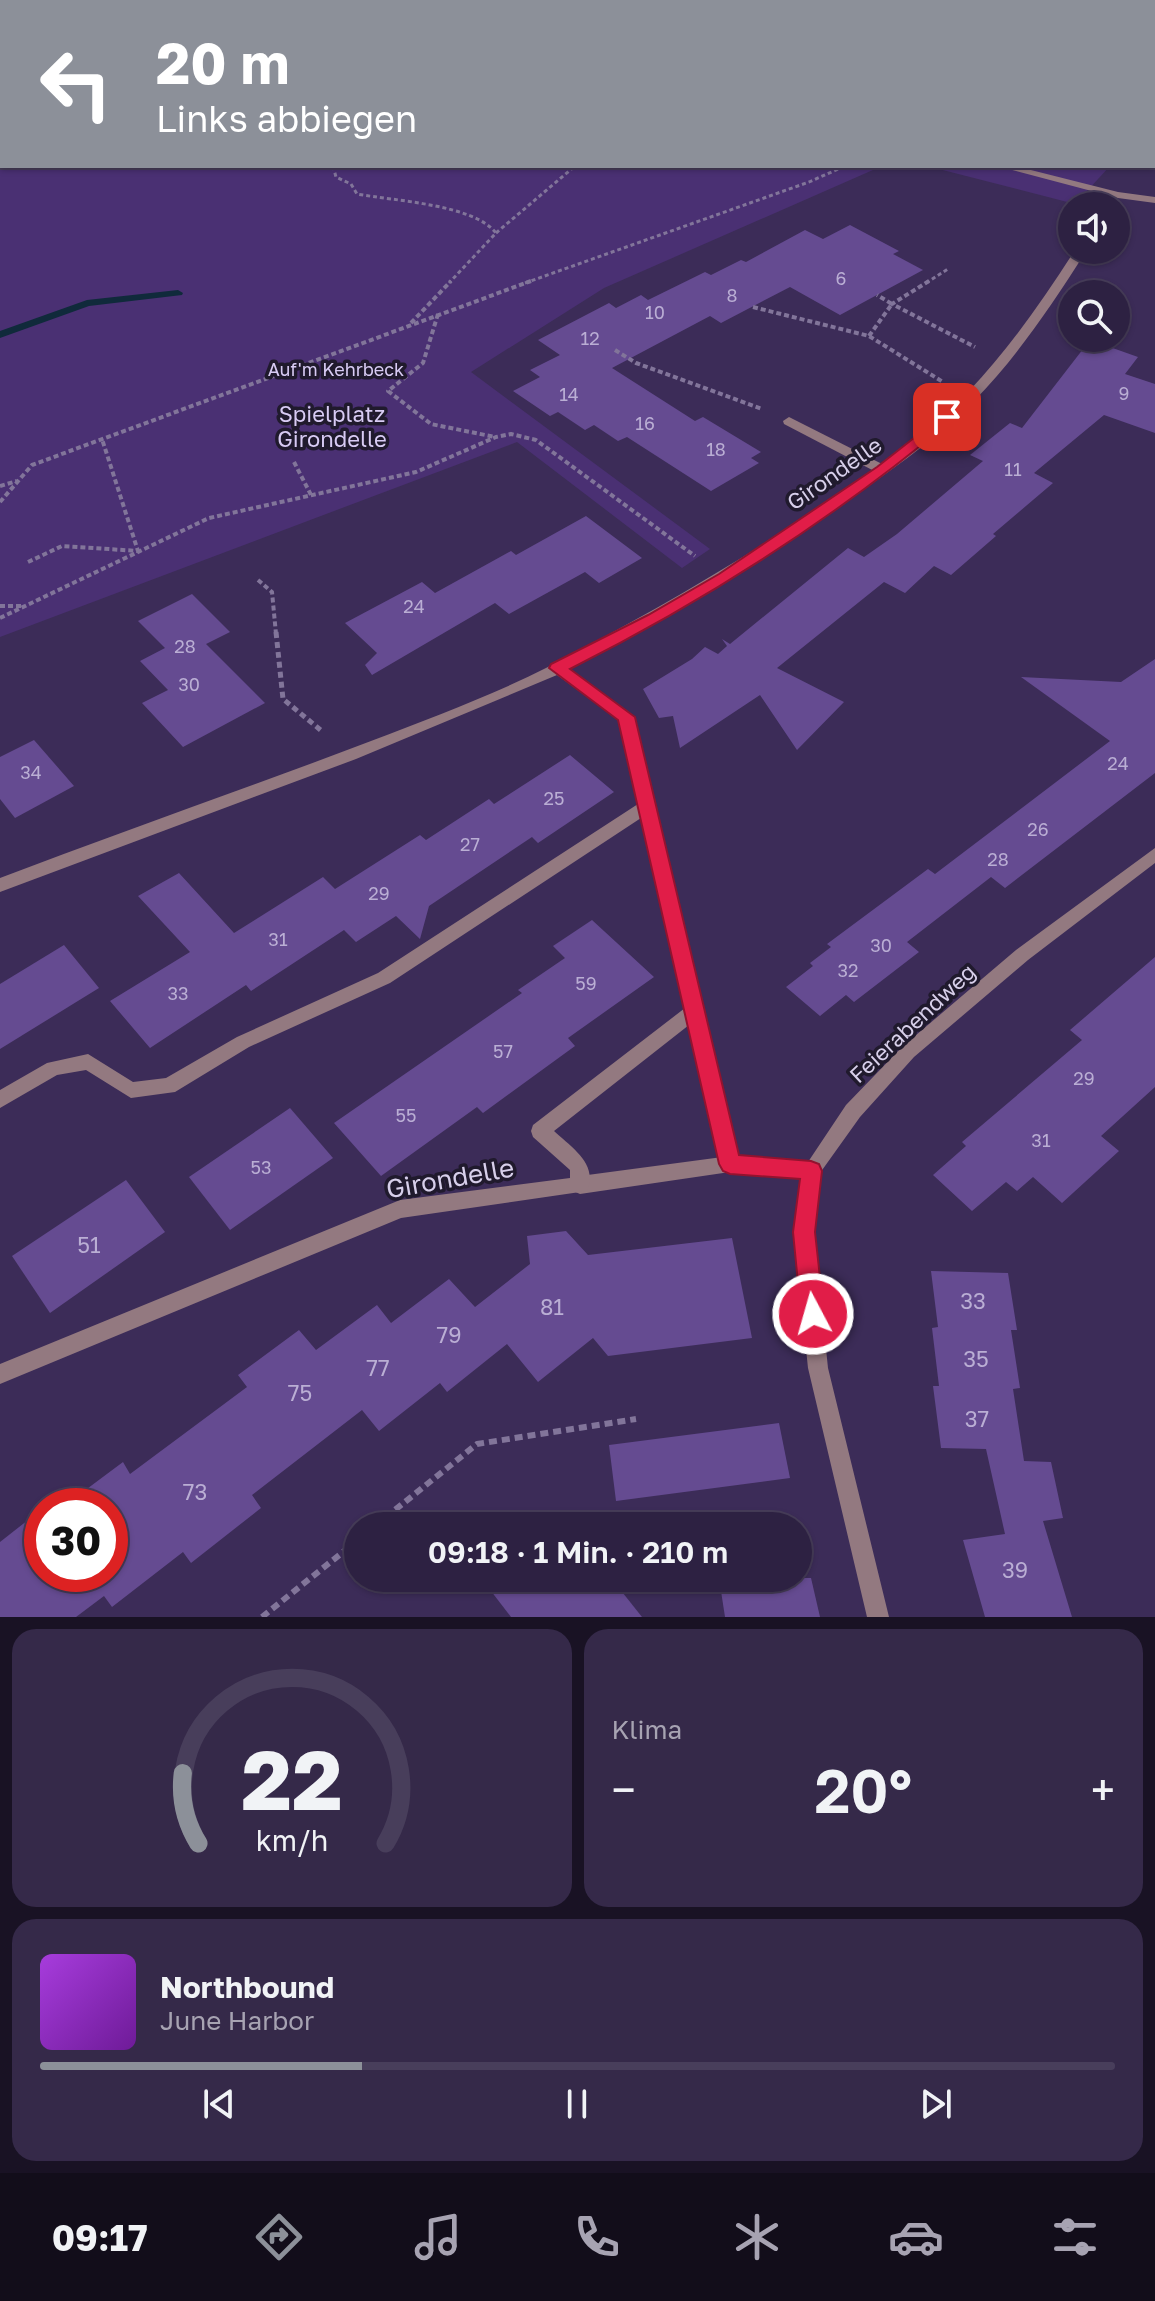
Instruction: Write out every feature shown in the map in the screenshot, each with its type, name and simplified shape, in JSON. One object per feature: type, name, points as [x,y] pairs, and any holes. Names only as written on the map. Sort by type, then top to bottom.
[{"type":"street","points":[[1010,168],[1106,192]]},
{"type":"street","points":[[1130,197],[1155,200]]},
{"type":"street","name":"Girondelle","points":[[0,885],[351,755],[557,668],[654,619],[725,578],[883,470],[968,399],[1001,361],[1072,264]]},
{"type":"street","points":[[789,421],[883,470]]},
{"type":"street","points":[[557,668],[626,717],[730,1164]]},
{"type":"street","points":[[0,1100],[53,1068],[88,1062],[131,1090],[169,1086],[243,1042],[384,978],[647,806]]},
{"type":"street","name":"Feierabendweg","points":[[878,1617],[818,1368],[804,1232],[811,1171],[853,1111],[908,1052],[1022,955],[1155,854]]},
{"type":"street","points":[[580,1185],[579,1166],[540,1131],[693,1012]]},
{"type":"street","name":"Girondelle","points":[[0,1374],[400,1209],[730,1164],[811,1171]]},
{"type":"path","points":[[334,168],[336,177],[351,184],[357,194],[467,214],[487,222],[496,233]]},
{"type":"path","points":[[410,324],[496,233],[573,168]]},
{"type":"path","points":[[0,502],[32,465],[840,168]]},
{"type":"path","points":[[869,336],[892,304],[948,269]]},
{"type":"path","points":[[877,295],[1001,361]]},
{"type":"path","points":[[753,307],[869,336],[968,399]]},
{"type":"path","points":[[438,314],[423,363],[388,391],[431,424],[496,437]]},
{"type":"path","points":[[615,350],[636,363],[789,421]]},
{"type":"path","points":[[0,618],[209,518],[416,472],[496,437],[511,434],[536,440],[725,578]]},
{"type":"path","points":[[102,439],[138,551]]},
{"type":"path","points":[[294,462],[311,495]]},
{"type":"path","points":[[0,486],[18,481]]},
{"type":"path","points":[[28,562],[62,546],[138,551]]},
{"type":"path","points":[[258,580],[272,592],[283,699],[351,755]]},
{"type":"path","points":[[0,606],[25,606]]},
{"type":"path","points":[[392,1512],[477,1444],[636,1419]]},
{"type":"path","points":[[262,1617],[344,1551]]},
{"type":"green space","name":"Auf'm Kehrbeck","points":[[0,168],[877,168],[604,288],[471,372],[710,549],[682,568],[517,442],[0,637]]},
{"type":"green space","points":[[935,168],[1108,168],[1086,192],[1058,192],[1058,200]]},
{"type":"building","points":[[850,225],[899,251],[893,254],[923,270],[840,315],[790,287],[721,323],[710,316],[612,368],[695,421],[703,417],[761,452],[751,458],[759,463],[711,491],[627,437],[618,441],[594,425],[585,430],[558,412],[550,416],[513,391],[540,377],[530,370],[560,355],[538,340],[609,303],[616,308],[641,295],[648,300],[705,272],[711,275],[741,260],[746,262],[805,230],[823,239]]},
{"type":"building","points":[[1081,352],[1124,352],[1138,357],[1125,374],[1155,384],[1155,433],[1104,415],[1034,473],[1053,483],[951,575],[934,566],[905,593],[884,582],[777,668],[844,702],[797,750],[760,695],[680,748],[673,716],[659,718],[643,689],[692,659],[705,647],[718,654],[727,646],[722,639],[730,644],[848,548],[864,557],[897,534],[983,461],[970,455],[1010,423],[1022,428]]},
{"type":"building","points":[[586,516],[642,558],[599,583],[585,572],[509,614],[495,603],[372,675],[365,665],[377,653],[345,623],[422,582],[435,593],[511,551],[516,555]]},
{"type":"building","points":[[192,594],[230,632],[206,644],[265,703],[183,747],[142,703],[168,690],[140,661],[165,648],[138,621]]},
{"type":"building","points":[[1155,659],[1155,773],[1005,888],[991,877],[907,942],[919,952],[854,1002],[846,995],[820,1016],[786,987],[813,966],[810,963],[831,947],[827,944],[928,869],[935,874],[1110,741],[1021,677],[1121,682]]},
{"type":"building","points":[[34,740],[74,786],[15,818],[0,799],[0,757]]},
{"type":"building","points":[[570,755],[614,792],[538,843],[532,837],[429,906],[420,939],[396,916],[356,942],[344,930],[251,991],[246,985],[150,1048],[110,1001],[190,952],[138,896],[179,873],[234,933],[323,877],[335,889],[420,835],[426,840],[489,799],[494,804]]},
{"type":"building","points":[[592,920],[654,977],[568,1038],[575,1046],[483,1113],[477,1107],[381,1176],[334,1123],[522,993],[518,990],[565,958],[553,946]]},
{"type":"building","points":[[64,945],[99,988],[0,1049],[0,984]]},
{"type":"building","points":[[1155,957],[1155,1087],[1101,1136],[1119,1151],[1062,1203],[1033,1177],[1017,1191],[1006,1182],[972,1211],[933,1175],[966,1146],[962,1142],[1082,1040],[1070,1030]]},
{"type":"building","points":[[290,1108],[333,1158],[230,1230],[189,1177]]},
{"type":"building","points":[[126,1180],[165,1232],[50,1313],[12,1256]]},
{"type":"building","points":[[566,1231],[588,1255],[732,1238],[752,1338],[608,1356],[593,1338],[538,1382],[507,1344],[447,1392],[440,1383],[379,1431],[362,1410],[252,1495],[261,1508],[191,1563],[183,1552],[112,1607],[104,1596],[76,1617],[0,1617],[0,1542],[24,1523],[24,1592],[128,1592],[128,1488],[88,1488],[123,1462],[130,1474],[247,1387],[238,1375],[299,1330],[316,1350],[377,1305],[391,1323],[449,1279],[475,1307],[530,1264],[527,1236]]},
{"type":"building","points":[[931,1271],[1008,1273],[1017,1330],[1011,1330],[1020,1388],[1013,1389],[1024,1461],[1051,1462],[1063,1518],[1043,1521],[1072,1617],[985,1617],[963,1540],[1005,1534],[986,1449],[941,1448],[933,1386],[939,1386],[932,1328],[938,1327]]},
{"type":"building","points":[[779,1423],[790,1478],[616,1501],[609,1445]]},
{"type":"building","points":[[812,1582],[820,1617],[725,1617],[721,1592],[812,1592]]},
{"type":"building","points":[[492,1592],[622,1592],[642,1617],[511,1617]]},
{"type":"waterway","points":[[0,335],[87,303],[178,293]]},
{"type":"route","points":[[813,1314],[804,1232],[811,1171],[730,1164],[626,717],[557,668],[654,619],[725,578],[883,470],[947,417]]},
{"type":"park label","name":"Spielplatz Girondelle","points":[[332,426]]}]
